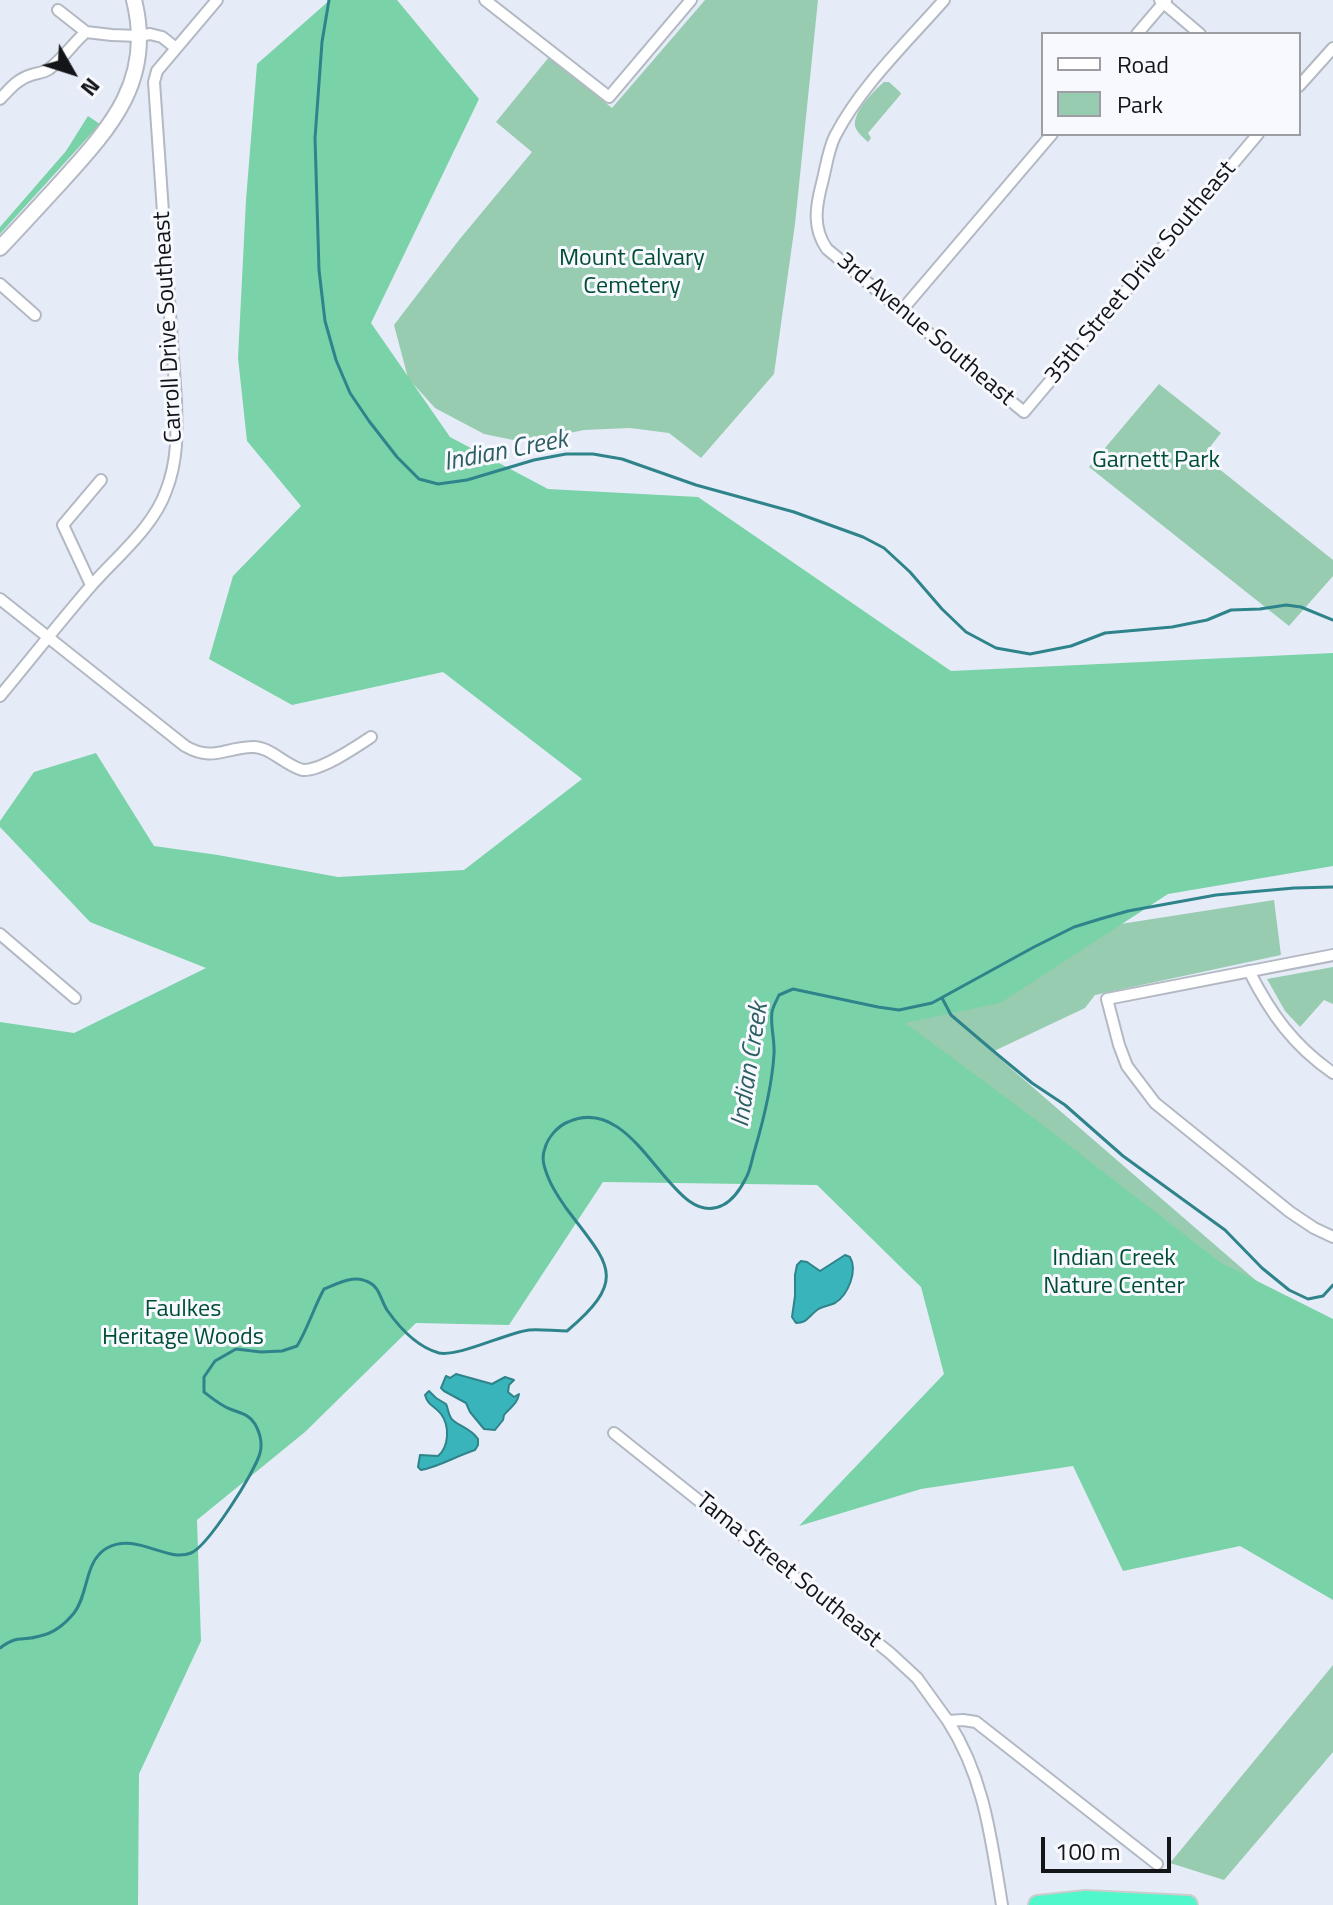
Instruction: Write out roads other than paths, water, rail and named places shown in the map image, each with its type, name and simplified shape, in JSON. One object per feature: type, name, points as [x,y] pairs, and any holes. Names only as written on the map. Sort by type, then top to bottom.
[{"type":"highway","points":[[1038,1905],[1086,1900],[1188,1905]]},
{"type":"main road","points":[[0,248],[99,141],[118,115],[136,65],[139,36],[134,0]]},
{"type":"street","name":"Carroll Drive Southeast","points":[[0,696],[154,514],[173,470],[177,443],[176,400],[154,82],[157,71],[217,0]]},
{"type":"street","points":[[485,0],[609,97],[691,0]]},
{"type":"street","name":"3rd Avenue Southeast","points":[[944,0],[852,108],[834,138],[819,194],[816,224],[827,249],[1024,412]]},
{"type":"street","points":[[1139,32],[1163,1],[1198,32]]},
{"type":"street","points":[[58,10],[86,32],[156,35],[176,48]]},
{"type":"street","points":[[0,99],[18,81],[45,72],[86,32]]},
{"type":"street","points":[[1301,84],[1333,48]]},
{"type":"street","points":[[902,310],[1050,136]]},
{"type":"street","name":"35th Street Drive Southeast","points":[[1024,412],[1256,136]]},
{"type":"street","points":[[0,284],[35,315]]},
{"type":"street","points":[[91,585],[63,525],[101,480]]},
{"type":"street","points":[[0,599],[199,754],[255,746],[305,770],[335,760],[371,737]]},
{"type":"street","points":[[0,934],[75,998]]},
{"type":"street","points":[[1333,955],[1107,999],[1127,1066],[1155,1103],[1290,1212],[1333,1237]]},
{"type":"street","points":[[1249,971],[1263,998],[1290,1036],[1333,1073]]},
{"type":"street","name":"Tama Street Southeast","points":[[614,1433],[890,1653],[917,1678],[948,1721],[981,1793],[990,1824],[1002,1905]]},
{"type":"street","points":[[948,1721],[976,1722],[1157,1864]]},
{"type":"water","points":[[845,1255],[850,1257],[853,1269],[844,1294],[835,1303],[796,1323],[792,1317],[797,1265],[801,1261],[807,1262],[820,1271]]},
{"type":"water","points":[[456,1374],[492,1384],[505,1377],[514,1380],[508,1392],[514,1397],[519,1394],[518,1398],[495,1430],[484,1429],[466,1403],[441,1388],[446,1376],[450,1378]]},
{"type":"water","points":[[429,1391],[446,1404],[453,1420],[475,1435],[478,1445],[475,1450],[421,1470],[418,1467],[420,1455],[438,1456],[447,1436],[444,1419],[426,1399]]},
{"type":"waterway","name":"Indian Creek","points":[[329,0],[322,42],[315,138],[319,270],[325,321],[336,360],[350,393],[397,457],[419,479],[438,484],[467,480],[566,454],[593,454],[622,459],[696,485],[794,512],[863,537],[884,548],[966,632],[996,648],[1030,654],[1071,646],[1105,633],[1172,627],[1207,620],[1231,610],[1286,605],[1301,607],[1333,620]]},
{"type":"waterway","name":"Indian Creek","points":[[0,1648],[16,1640],[50,1633],[67,1621],[79,1605],[94,1561],[107,1548],[129,1543],[181,1555],[199,1547],[230,1508],[250,1476],[261,1445],[258,1431],[250,1418],[223,1406],[204,1392],[204,1377],[215,1361],[236,1349],[282,1351],[297,1346],[324,1289],[350,1280],[361,1279],[371,1283],[403,1329],[423,1346],[439,1353],[458,1352],[529,1330],[567,1331],[587,1313],[605,1284],[606,1271],[593,1243],[554,1189],[544,1162],[548,1140],[564,1124],[593,1118],[615,1125],[635,1142],[687,1199],[704,1208],[723,1205],[730,1200],[748,1175],[764,1114],[774,1054],[772,1012],[779,995],[793,989],[899,1010],[932,1003],[1074,927],[1128,911],[1216,895],[1333,887]]},
{"type":"waterway","points":[[942,998],[951,1015],[998,1055],[1065,1105],[1123,1156],[1225,1230],[1262,1268],[1289,1290],[1308,1299],[1323,1296],[1333,1285]]},
{"type":"park label","name":"Mount Calvary Cemetery","points":[[632,273]]},
{"type":"park label","name":"Garnett Park","points":[[1156,461]]},
{"type":"park label","name":"Indian Creek Nature Center","points":[[1114,1273]]},
{"type":"park label","name":"Faulkes Heritage Woods","points":[[183,1324]]}]
